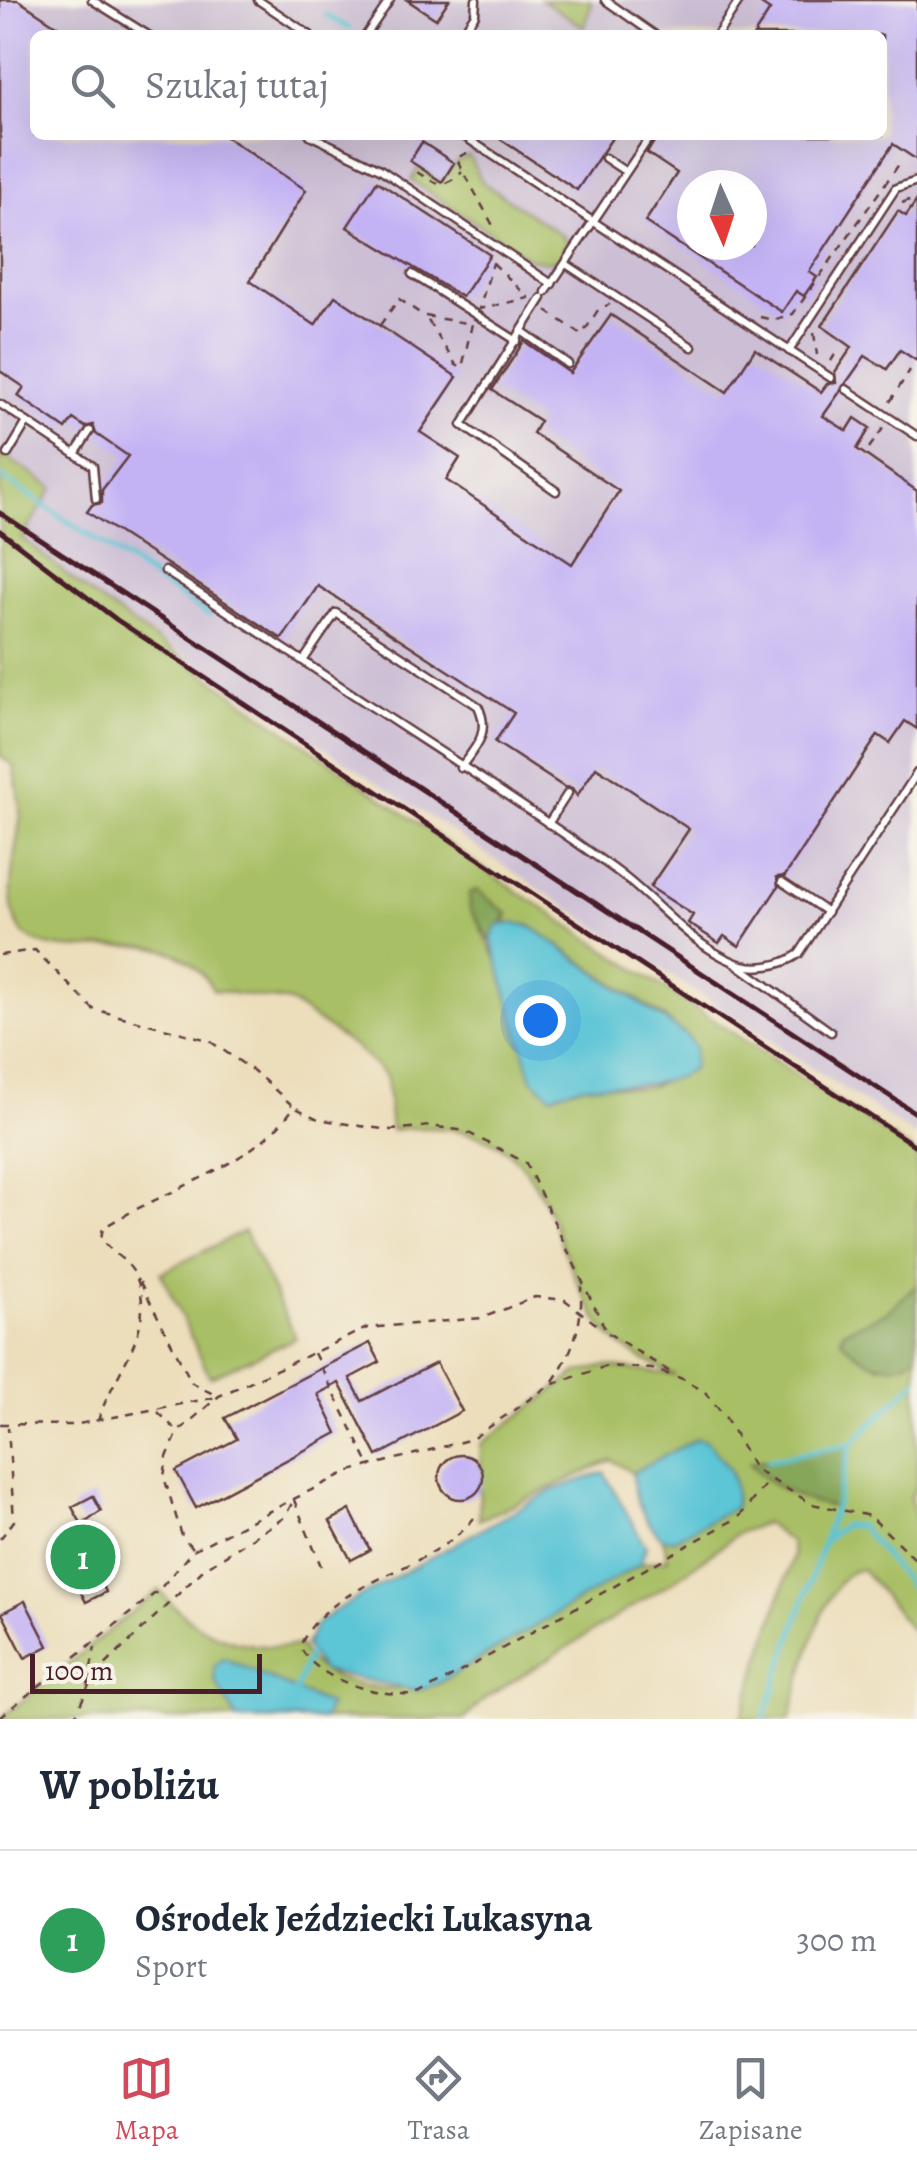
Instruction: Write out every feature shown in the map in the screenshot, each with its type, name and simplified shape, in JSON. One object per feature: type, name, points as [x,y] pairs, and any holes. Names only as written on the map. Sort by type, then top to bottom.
[{"type":"lane","points":[[92,0],[140,30]]},
{"type":"lane","points":[[258,0],[303,30]]},
{"type":"lane","points":[[369,30],[390,0]]},
{"type":"lane","points":[[464,30],[475,14],[476,0]]},
{"type":"lane","points":[[605,0],[648,30]]},
{"type":"lane","points":[[720,30],[740,0]]},
{"type":"lane","points":[[320,140],[380,169],[552,284]]},
{"type":"lane","points":[[470,140],[831,378]]},
{"type":"lane","points":[[556,491],[462,425],[648,140]]},
{"type":"lane","points":[[604,158],[626,172]]},
{"type":"lane","points":[[789,351],[896,188],[917,181]]},
{"type":"lane","points":[[566,264],[692,347]]},
{"type":"lane","points":[[412,274],[517,341]]},
{"type":"lane","points":[[523,332],[568,364]]},
{"type":"lane","points":[[846,389],[917,436]]},
{"type":"lane","points":[[0,404],[93,466],[96,498]]},
{"type":"lane","points":[[8,454],[27,422]]},
{"type":"lane","points":[[75,454],[90,430]]},
{"type":"lane","points":[[165,571],[617,871],[684,932],[737,964],[831,1032]]},
{"type":"lane","points":[[303,661],[336,612],[478,706],[484,718],[482,740],[460,768]]},
{"type":"lane","points":[[737,964],[785,964],[799,954],[917,774]]},
{"type":"lane","points":[[548,824],[568,793]]},
{"type":"lane","points":[[782,882],[827,912]]},
{"type":"path","points":[[466,153],[456,158],[500,237]]},
{"type":"path","points":[[793,314],[902,160]]},
{"type":"path","points":[[417,172],[438,186],[449,184],[463,171]]},
{"type":"path","points":[[902,202],[917,197]]},
{"type":"path","points":[[493,263],[529,298],[496,306],[479,309],[493,263]]},
{"type":"path","points":[[380,326],[399,299],[425,316],[472,324],[462,368],[456,365],[425,316]]},
{"type":"path","points":[[547,310],[582,335],[598,310],[611,304]]},
{"type":"path","points":[[814,332],[818,357]]},
{"type":"path","points":[[829,364],[838,350]]},
{"type":"path","points":[[889,404],[910,370]]},
{"type":"path","points":[[868,448],[890,418]]},
{"type":"path","points":[[0,955],[35,950],[93,1009],[208,1040],[318,1120],[391,1130],[430,1126],[464,1131],[503,1148],[526,1163],[606,1331]]},
{"type":"path","points":[[219,1396],[192,1383],[137,1278],[101,1238],[103,1228],[237,1158],[278,1130],[294,1106]]},
{"type":"path","points":[[98,1421],[135,1342],[143,1310],[137,1278]]},
{"type":"path","points":[[550,1384],[575,1344],[582,1314],[581,1284]]},
{"type":"path","points":[[0,1424],[98,1421],[157,1412],[219,1396],[366,1328],[482,1318],[536,1297],[565,1300],[636,1354],[705,1392],[726,1418],[749,1463],[812,1504],[870,1516],[917,1562]]},
{"type":"path","points":[[313,1352],[370,1466]]},
{"type":"path","points":[[0,1718],[159,1590],[193,1550],[294,1499],[370,1466],[472,1439],[550,1384],[607,1366],[652,1370],[683,1378]]},
{"type":"path","points":[[193,1550],[182,1536],[164,1477],[178,1432],[219,1396]]},
{"type":"path","points":[[157,1412],[178,1432]]},
{"type":"path","points":[[0,1539],[14,1521],[8,1426]]},
{"type":"path","points":[[474,1518],[427,1555],[326,1610],[309,1626],[300,1646],[309,1664],[359,1685],[408,1695],[422,1692],[739,1517],[770,1478]]},
{"type":"path","points":[[294,1499],[321,1566]]},
{"type":"path","points":[[74,1719],[92,1678],[204,1569],[285,1517],[294,1499]]},
{"type":"path","points":[[87,1690],[95,1645]]},
{"type":"shaded area","points":[[0,0],[917,0],[917,1137],[93,596],[22,537],[53,488],[0,453],[0,409],[6,400],[0,396]]},
{"type":"green space","points":[[542,0],[590,0],[592,2],[584,27]]},
{"type":"green space","points":[[469,156],[482,182],[563,236],[567,242],[563,257],[547,262],[529,258],[411,180],[420,167],[442,182],[454,163]]},
{"type":"green space","points":[[0,453],[53,488],[22,538],[93,596],[485,870],[917,1154],[917,1284],[887,1312],[841,1339],[879,1366],[908,1362],[917,1355],[917,1486],[910,1497],[917,1519],[917,1637],[863,1570],[849,1573],[826,1606],[790,1719],[741,1719],[793,1556],[790,1542],[765,1523],[740,1532],[672,1582],[484,1699],[465,1719],[0,1719],[159,1590],[205,1630],[240,1643],[300,1646],[324,1672],[342,1680],[403,1689],[439,1683],[640,1564],[668,1559],[663,1539],[675,1539],[696,1439],[632,1473],[612,1460],[479,1520],[481,1444],[577,1373],[607,1366],[675,1375],[627,1350],[604,1329],[581,1290],[535,1184],[515,1158],[487,1139],[447,1129],[391,1130],[386,1076],[356,1048],[290,1002],[213,990],[194,965],[171,952],[147,947],[69,948],[45,945],[23,934],[12,908],[11,893],[19,799],[13,765],[0,756]],"holes":[[[508,914],[506,923],[530,926],[666,1019],[695,1048],[665,1079],[649,1087],[585,1083],[562,1091],[532,1078],[505,975],[481,930]],[[850,1444],[784,1490],[750,1463]]]},
{"type":"green space","points":[[477,890],[508,914],[491,939],[493,945],[470,909],[469,893]]},
{"type":"green space","points":[[244,1231],[296,1338],[210,1377],[161,1273]]},
{"type":"green space","points":[[917,1284],[917,1355],[907,1362],[887,1366],[858,1355],[841,1340],[843,1331],[887,1312]]},
{"type":"green space","points":[[851,1444],[835,1507],[788,1492],[749,1463]]},
{"type":"water","points":[[498,925],[530,926],[687,1036],[695,1048],[692,1070],[656,1083],[586,1086],[552,1096],[532,1079],[491,939]]},
{"type":"water","points":[[696,1439],[706,1441],[730,1470],[735,1507],[674,1539],[663,1539],[641,1509],[632,1473]]},
{"type":"water","points":[[604,1472],[646,1547],[640,1564],[439,1683],[416,1691],[322,1671],[305,1645],[316,1625],[334,1611],[551,1491]]},
{"type":"water","points":[[224,1658],[329,1705],[324,1719],[237,1719],[215,1681],[214,1667]]},
{"type":"building","points":[[0,0],[18,0],[63,30],[30,30],[30,140],[231,140],[306,190],[250,281],[315,325],[335,296],[457,377],[420,432],[460,458],[446,480],[572,564],[619,491],[533,433],[540,421],[492,390],[524,341],[570,373],[611,315],[727,392],[755,349],[821,392],[827,384],[836,383],[835,372],[852,347],[822,326],[898,211],[906,216],[917,200],[917,361],[900,350],[887,369],[865,356],[823,416],[847,431],[855,418],[870,428],[857,449],[917,491],[917,729],[905,721],[890,743],[878,735],[785,876],[777,877],[778,887],[739,946],[724,936],[719,943],[688,923],[693,915],[650,887],[689,829],[596,767],[577,796],[572,788],[564,787],[495,742],[514,713],[318,586],[282,639],[87,512],[92,505],[102,503],[102,490],[128,456],[96,434],[93,425],[85,427],[73,419],[66,429],[18,396],[24,387],[0,371]]},
{"type":"building","points":[[407,0],[449,0],[436,19]]},
{"type":"building","points":[[755,0],[917,0],[917,160],[893,144],[809,272],[817,277],[804,296],[796,291],[782,312],[703,260],[767,260],[767,170],[677,173],[647,153],[655,140],[887,140],[887,30],[757,30],[770,10]]},
{"type":"building","points":[[502,140],[611,140],[577,190]]},
{"type":"building","points":[[422,142],[454,163],[442,182],[410,161]]},
{"type":"building","points":[[677,173],[677,243],[645,222]]},
{"type":"building","points":[[377,181],[490,255],[462,297],[347,227]]},
{"type":"building","points":[[370,1343],[380,1362],[350,1378],[362,1401],[436,1363],[462,1411],[377,1456],[339,1383],[318,1394],[337,1433],[196,1508],[176,1471],[237,1439],[225,1418]]},
{"type":"building","points":[[461,1455],[477,1461],[483,1477],[477,1493],[461,1499],[445,1493],[439,1477],[445,1461]]},
{"type":"building","points":[[93,1496],[101,1511],[82,1525],[72,1507]]},
{"type":"building","points":[[350,1510],[370,1550],[351,1560],[330,1521]]},
{"type":"building","points":[[80,1538],[106,1592],[86,1602],[74,1579],[83,1574],[68,1544]]},
{"type":"building","points":[[25,1601],[48,1646],[25,1658],[2,1613]]},
{"type":"waterway","points":[[326,15],[349,28]]},
{"type":"waterway","points":[[0,476],[209,615]]},
{"type":"waterway","points":[[764,1719],[835,1507],[851,1444],[917,1380]]},
{"type":"waterway","points":[[768,1460],[851,1444]]},
{"type":"waterway","points":[[824,1541],[844,1525],[860,1526],[917,1595]]},
{"type":"waterway","points":[[295,1692],[309,1654]]},
{"type":"railway","points":[[0,513],[917,1114]]},
{"type":"railway","points":[[0,531],[117,620],[917,1147]]},
{"type":"place","name":"Ośrodek Jeździecki Lukasyna","points":[[83,1557]]}]
